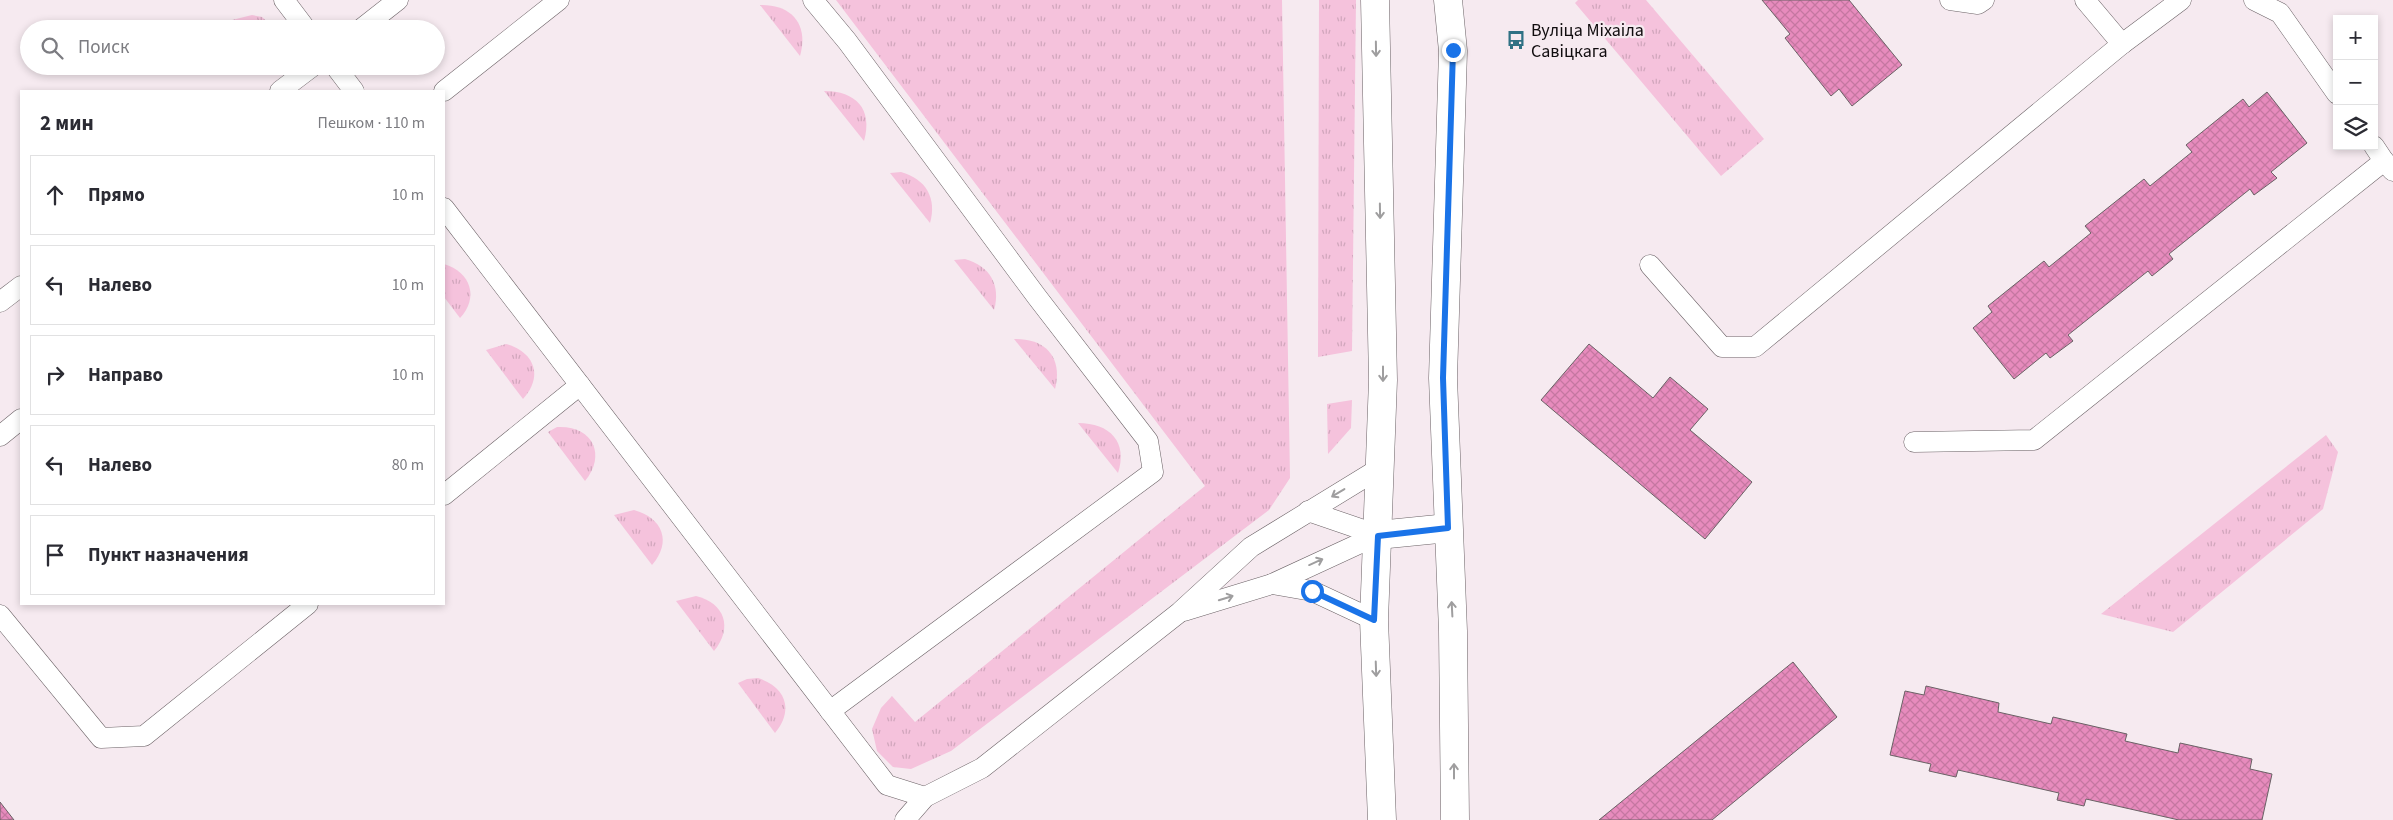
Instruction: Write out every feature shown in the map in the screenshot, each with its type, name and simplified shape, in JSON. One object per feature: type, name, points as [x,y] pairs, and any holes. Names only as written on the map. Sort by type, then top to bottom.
[{"type":"main road","points":[[1375,0],[1383,356],[1374,620],[1382,820]]},
{"type":"main road","points":[[1448,0],[1453,50],[1443,378],[1453,631],[1455,820]]},
{"type":"main road","points":[[1378,536],[1448,528]]},
{"type":"lane","points":[[284,0],[299,20]]},
{"type":"lane","points":[[372,20],[398,0]]},
{"type":"lane","points":[[445,90],[559,0]]},
{"type":"lane","points":[[813,0],[1148,441],[1153,472],[830,711]]},
{"type":"lane","points":[[1950,0],[1978,4],[1984,0]]},
{"type":"lane","points":[[2085,0],[2122,44]]},
{"type":"lane","points":[[1650,265],[1722,347],[1755,347],[2122,44],[2180,0]]},
{"type":"lane","points":[[2254,0],[2280,13],[2333,88]]},
{"type":"lane","points":[[281,90],[301,75]]},
{"type":"lane","points":[[342,75],[353,90]]},
{"type":"lane","points":[[1914,442],[2034,440],[2384,159]]},
{"type":"lane","points":[[445,209],[887,785],[925,797]]},
{"type":"lane","points":[[0,302],[20,287]]},
{"type":"lane","points":[[445,494],[580,385]]},
{"type":"lane","points":[[0,436],[20,420]]},
{"type":"lane","points":[[905,820],[925,797],[982,768],[1180,612],[1250,547],[1380,468]]},
{"type":"lane","points":[[1308,511],[1378,536]]},
{"type":"lane","points":[[1180,612],[1272,584],[1378,536]]},
{"type":"lane","points":[[1272,584],[1312,591],[1374,620]]},
{"type":"lane","points":[[0,615],[101,738],[144,736],[307,605]]},
{"type":"green space","points":[[836,0],[1282,0],[1290,478],[1269,510],[951,751],[911,769],[893,767],[877,751],[872,729],[881,708],[892,696],[915,722],[1205,486]]},
{"type":"green space","points":[[1319,0],[1356,0],[1352,351],[1318,357]]},
{"type":"green space","points":[[1578,0],[1646,0],[1764,139],[1721,176],[1575,3]]},
{"type":"green space","points":[[760,5],[781,8],[795,18],[800,26],[802,35],[800,56]]},
{"type":"green space","points":[[252,15],[262,17],[265,20],[232,20]]},
{"type":"green space","points":[[824,91],[845,94],[859,104],[864,111],[866,120],[864,141]]},
{"type":"green space","points":[[901,172],[917,179],[928,191],[932,205],[930,223],[890,173]]},
{"type":"green space","points":[[965,259],[981,266],[991,278],[996,292],[994,310],[954,260]]},
{"type":"green space","points":[[445,264],[461,273],[469,286],[469,302],[460,318],[445,298]]},
{"type":"green space","points":[[1014,339],[1035,342],[1050,352],[1056,368],[1055,389]]},
{"type":"green space","points":[[506,344],[523,353],[533,366],[533,382],[523,399],[486,350]]},
{"type":"green space","points":[[1352,400],[1351,428],[1328,454],[1327,404]]},
{"type":"green space","points":[[1078,423],[1099,426],[1114,436],[1120,452],[1118,473]]},
{"type":"green space","points":[[557,427],[579,431],[587,436],[592,443],[595,461],[592,471],[585,481],[548,432]]},
{"type":"green space","points":[[2326,435],[2338,452],[2323,509],[2173,632],[2101,614]]},
{"type":"green space","points":[[634,510],[652,519],[658,525],[661,532],[662,548],[652,565],[614,515]]},
{"type":"green space","points":[[696,596],[714,604],[723,618],[723,634],[714,651],[676,601]]},
{"type":"green space","points":[[758,678],[775,687],[781,693],[784,700],[784,716],[775,733],[738,683],[747,679]]},
{"type":"building","points":[[1762,0],[1849,0],[1902,65],[1852,106],[1839,89],[1831,96],[1785,38],[1790,34]]},
{"type":"building","points":[[2267,92],[2307,143],[2271,172],[2277,178],[2254,195],[2250,189],[2169,254],[2173,259],[2152,276],[2148,271],[2068,335],[2073,341],[2050,358],[2046,353],[2014,379],[1973,328],[1992,312],[1988,306],[2044,261],[2049,267],[2091,233],[2085,226],[2144,179],[2150,186],[2192,152],[2186,145],[2243,99],[2249,107]]},
{"type":"building","points":[[1589,344],[1653,398],[1670,377],[1708,409],[1690,430],[1752,482],[1705,539],[1541,400]]},
{"type":"building","points":[[1793,662],[1837,717],[1712,820],[1599,820]]},
{"type":"building","points":[[1926,686],[1999,703],[1998,712],[2051,724],[2053,717],[2127,734],[2125,741],[2178,753],[2180,743],[2252,759],[2250,769],[2272,774],[2262,820],[2179,820],[2086,799],[2084,806],[2057,800],[2059,793],[1958,770],[1956,777],[1929,771],[1931,764],[1890,755],[1905,691],[1924,695]]},
{"type":"building","points":[[0,802],[14,820],[0,820]]},
{"type":"place","name":"Вуліца Міхаіла Савіцкага","points":[[1516,40]]},
{"type":"route","points":[[1312,591],[1374,620],[1378,536],[1448,528],[1443,378],[1453,50]]}]
